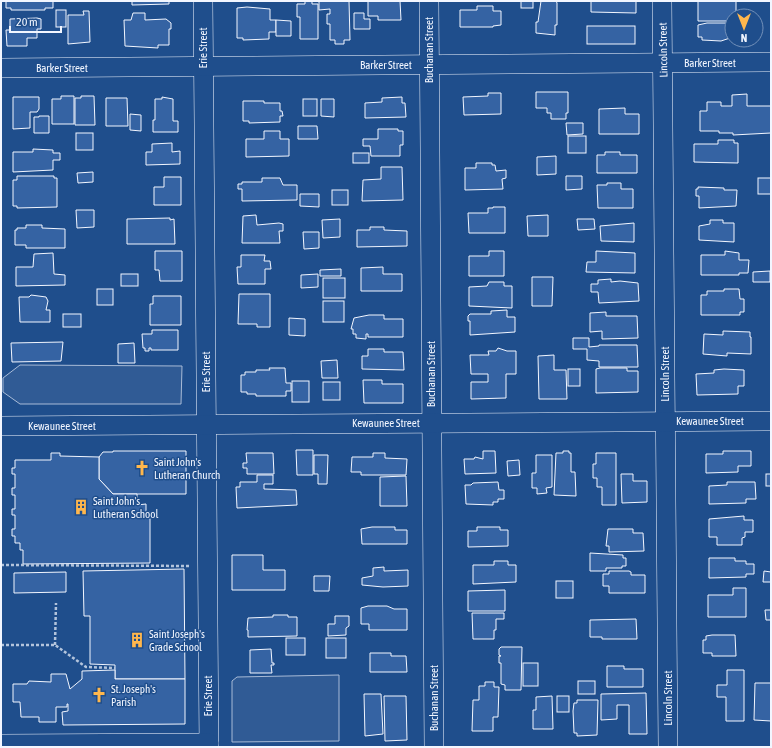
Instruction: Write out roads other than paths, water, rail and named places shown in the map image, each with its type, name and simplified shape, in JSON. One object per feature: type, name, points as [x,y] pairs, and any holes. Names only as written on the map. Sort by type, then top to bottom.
[{"type":"street","name":"Erie Street","points":[[203,1],[209,745]]},
{"type":"street","name":"Buchanan Street","points":[[429,1],[434,747]]},
{"type":"street","name":"Lincoln Street","points":[[662,1],[668,747]]},
{"type":"street","name":"Barker Street","points":[[1,68],[771,62]]},
{"type":"street","name":"Kewaunee Street","points":[[1,426],[771,420]]},
{"type":"street","points":[[1,744],[209,745]]},
{"type":"place","name":"Saint John's Lutheran Church","points":[[142,468]]},
{"type":"place","name":"Saint John's Lutheran School","points":[[81,507]]},
{"type":"place","name":"Saint Joseph's Grade School","points":[[137,640]]},
{"type":"place","name":"St. Joseph's Parish","points":[[99,695]]}]
